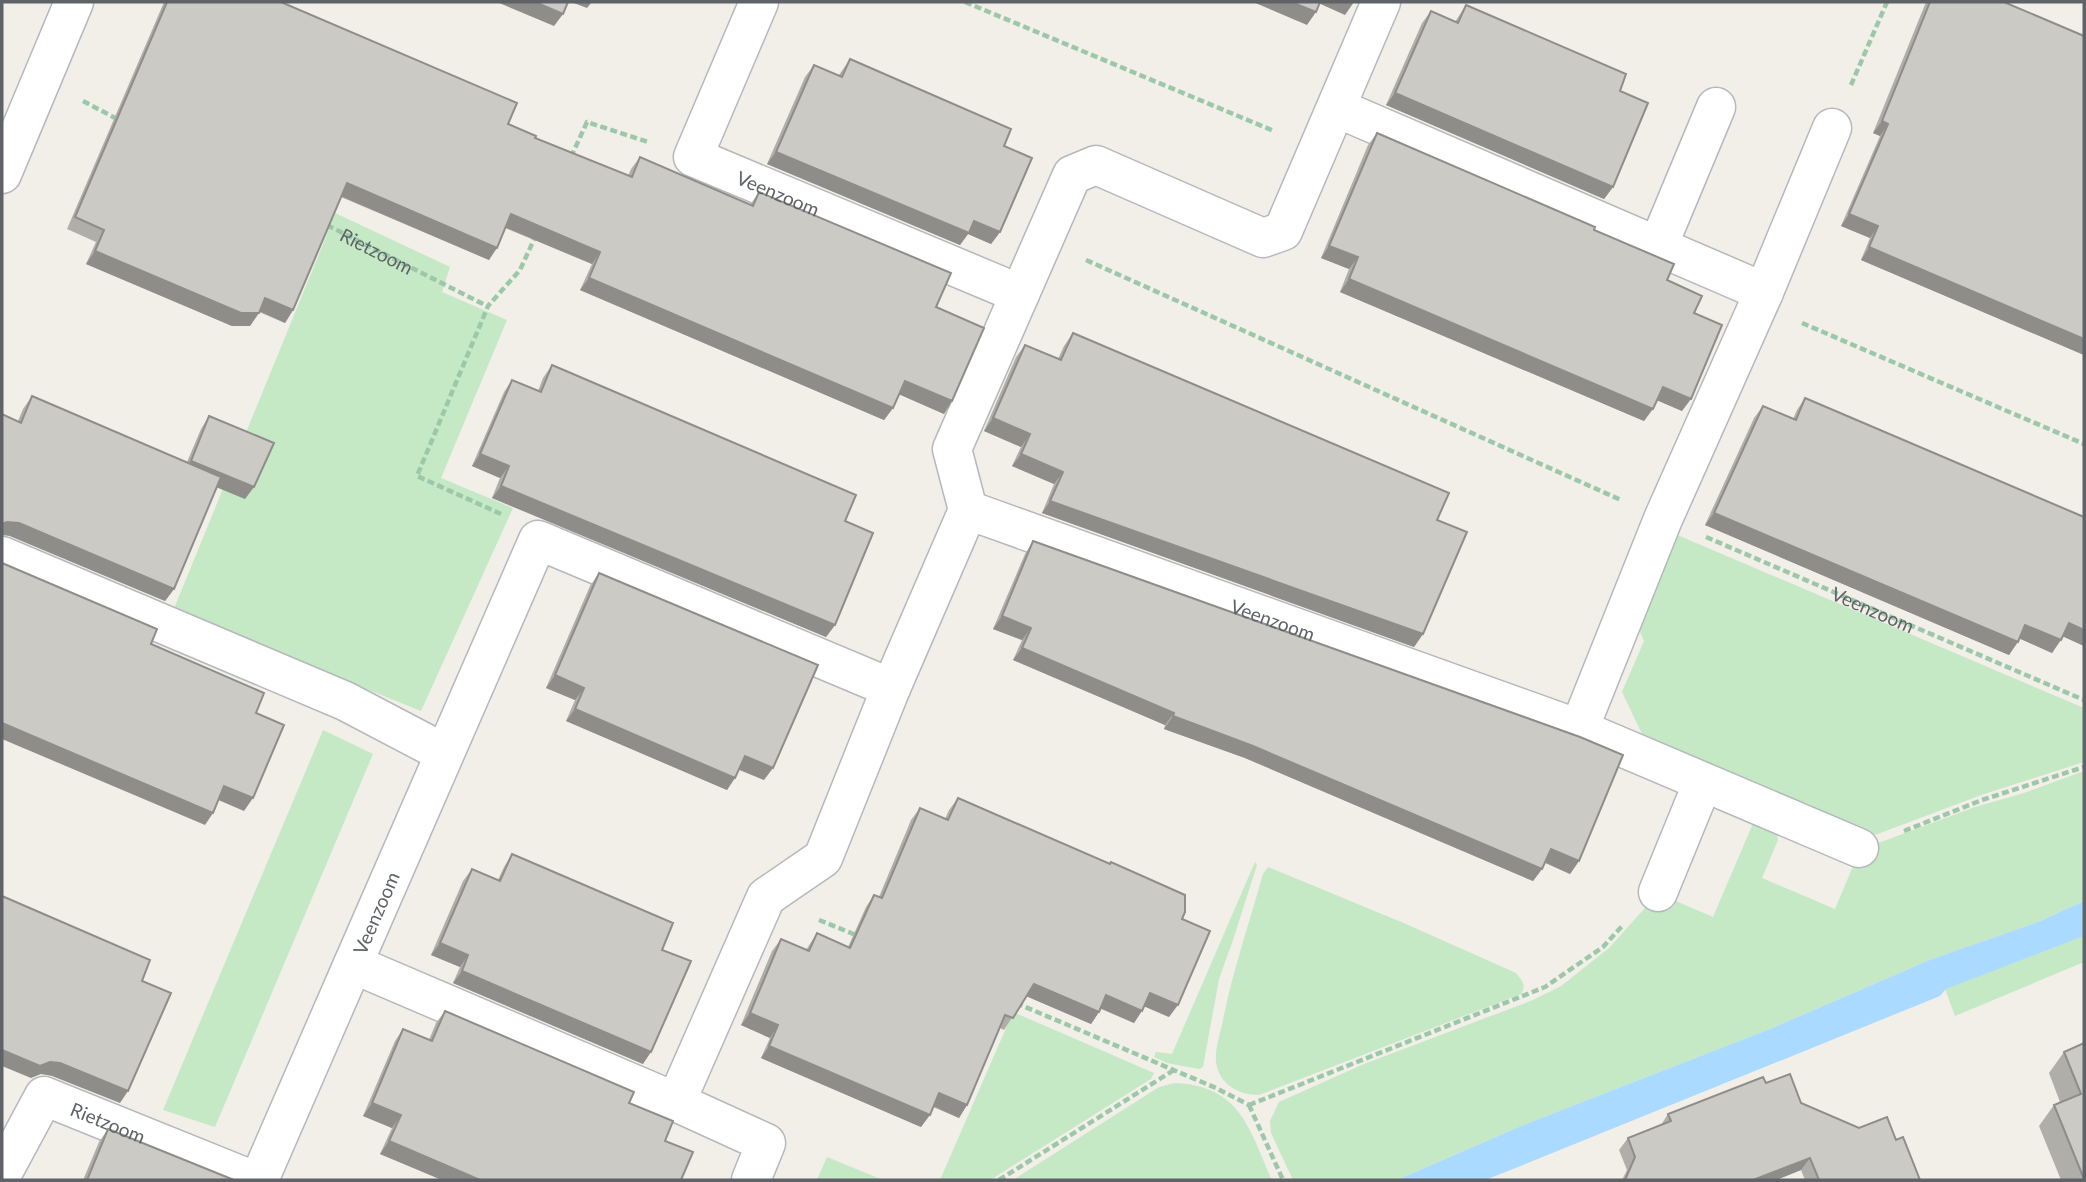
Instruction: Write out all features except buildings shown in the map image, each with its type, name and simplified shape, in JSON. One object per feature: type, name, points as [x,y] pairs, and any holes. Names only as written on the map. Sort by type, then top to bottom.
[{"type":"street","points":[[2,174],[74,2]]},
{"type":"street","points":[[693,157],[759,2]]},
{"type":"street","points":[[676,1102],[765,897],[823,858],[891,688],[968,510],[952,449],[1072,175],[1096,165],[1263,238],[1283,231],[1381,2]]},
{"type":"street","points":[[1658,246],[1716,107]]},
{"type":"street","points":[[1337,108],[1658,246],[1761,298]]},
{"type":"street","points":[[1578,729],[1663,519],[1761,298],[1832,128]]},
{"type":"street","name":"Veenzoom","points":[[693,157],[1020,294]]},
{"type":"street","name":"Veenzoom","points":[[968,510],[1578,729],[1859,848]]},
{"type":"street","points":[[538,540],[891,688]]},
{"type":"street","name":"Veenzoom","points":[[538,540],[353,964],[766,1143],[751,1180]]},
{"type":"street","points":[[2,556],[345,701],[444,753]]},
{"type":"street","points":[[1658,892],[1703,782]]},
{"type":"street","points":[[259,1180],[353,964]]},
{"type":"street","name":"Rietzoom","points":[[2,1174],[44,1096],[252,1180]]},
{"type":"path","points":[[965,2],[1319,150]]},
{"type":"path","points":[[1832,128],[1887,2]]},
{"type":"path","points":[[42,80],[128,124]]},
{"type":"path","points":[[570,159],[587,122],[693,157]]},
{"type":"path","name":"Rietzoom","points":[[327,225],[488,306]]},
{"type":"path","points":[[537,233],[520,270],[488,306],[417,476],[523,524],[538,540]]},
{"type":"path","name":"Veenzoom","points":[[1043,241],[1663,519],[2084,700]]},
{"type":"path","points":[[1761,298],[2084,444]]},
{"type":"path","points":[[1859,848],[1982,800],[2084,766]]},
{"type":"path","points":[[1249,1105],[1545,987],[1603,947],[1658,892]]},
{"type":"path","points":[[765,897],[868,940]]},
{"type":"path","points":[[1008,1000],[1174,1070],[1249,1105],[1283,1180]]},
{"type":"path","points":[[999,1180],[1174,1070]]},
{"type":"green space","points":[[333,212],[450,267],[442,292],[507,320],[441,478],[513,508],[421,711],[173,611],[326,237]]},
{"type":"green space","points":[[1675,534],[2084,708],[2084,762],[1984,794],[1875,835],[1643,736],[1622,692],[1644,641],[1637,625]]},
{"type":"green space","points":[[323,730],[373,754],[215,1127],[163,1110]]},
{"type":"green space","points":[[2084,771],[2084,901],[2038,922],[1932,959],[1770,1029],[1521,1126],[1397,1180],[1293,1180],[1271,1133],[1270,1121],[1279,1102],[1364,1064],[1533,1000],[1561,986],[1609,948],[1653,899],[1673,907],[1676,901],[1713,917],[1754,821],[1776,830],[1778,840],[1762,878],[1835,909],[1854,864],[1873,845],[1975,807]]},
{"type":"green space","points":[[1255,862],[1257,865],[1219,979],[1203,1067],[1199,1069],[1167,1063],[1154,1057],[1156,1052],[1172,1054]]},
{"type":"green space","points":[[1268,867],[1516,973],[1523,983],[1523,991],[1259,1095],[1237,1090],[1225,1082],[1218,1070],[1217,1048],[1241,949],[1263,874]]},
{"type":"green space","points":[[2084,936],[2084,962],[1955,1016],[1945,989]]},
{"type":"green space","points":[[1013,1012],[1154,1073],[1151,1079],[990,1180],[940,1180]]},
{"type":"green space","points":[[1175,1083],[1215,1092],[1229,1102],[1249,1128],[1272,1180],[1013,1180],[1159,1087]]},
{"type":"green space","points":[[827,1157],[883,1180],[817,1180]]},
{"type":"water","points":[[2084,901],[2084,936],[1946,989],[1940,996],[1485,1180],[1397,1180],[1521,1126],[1770,1029],[1932,959],[2038,922]]}]
